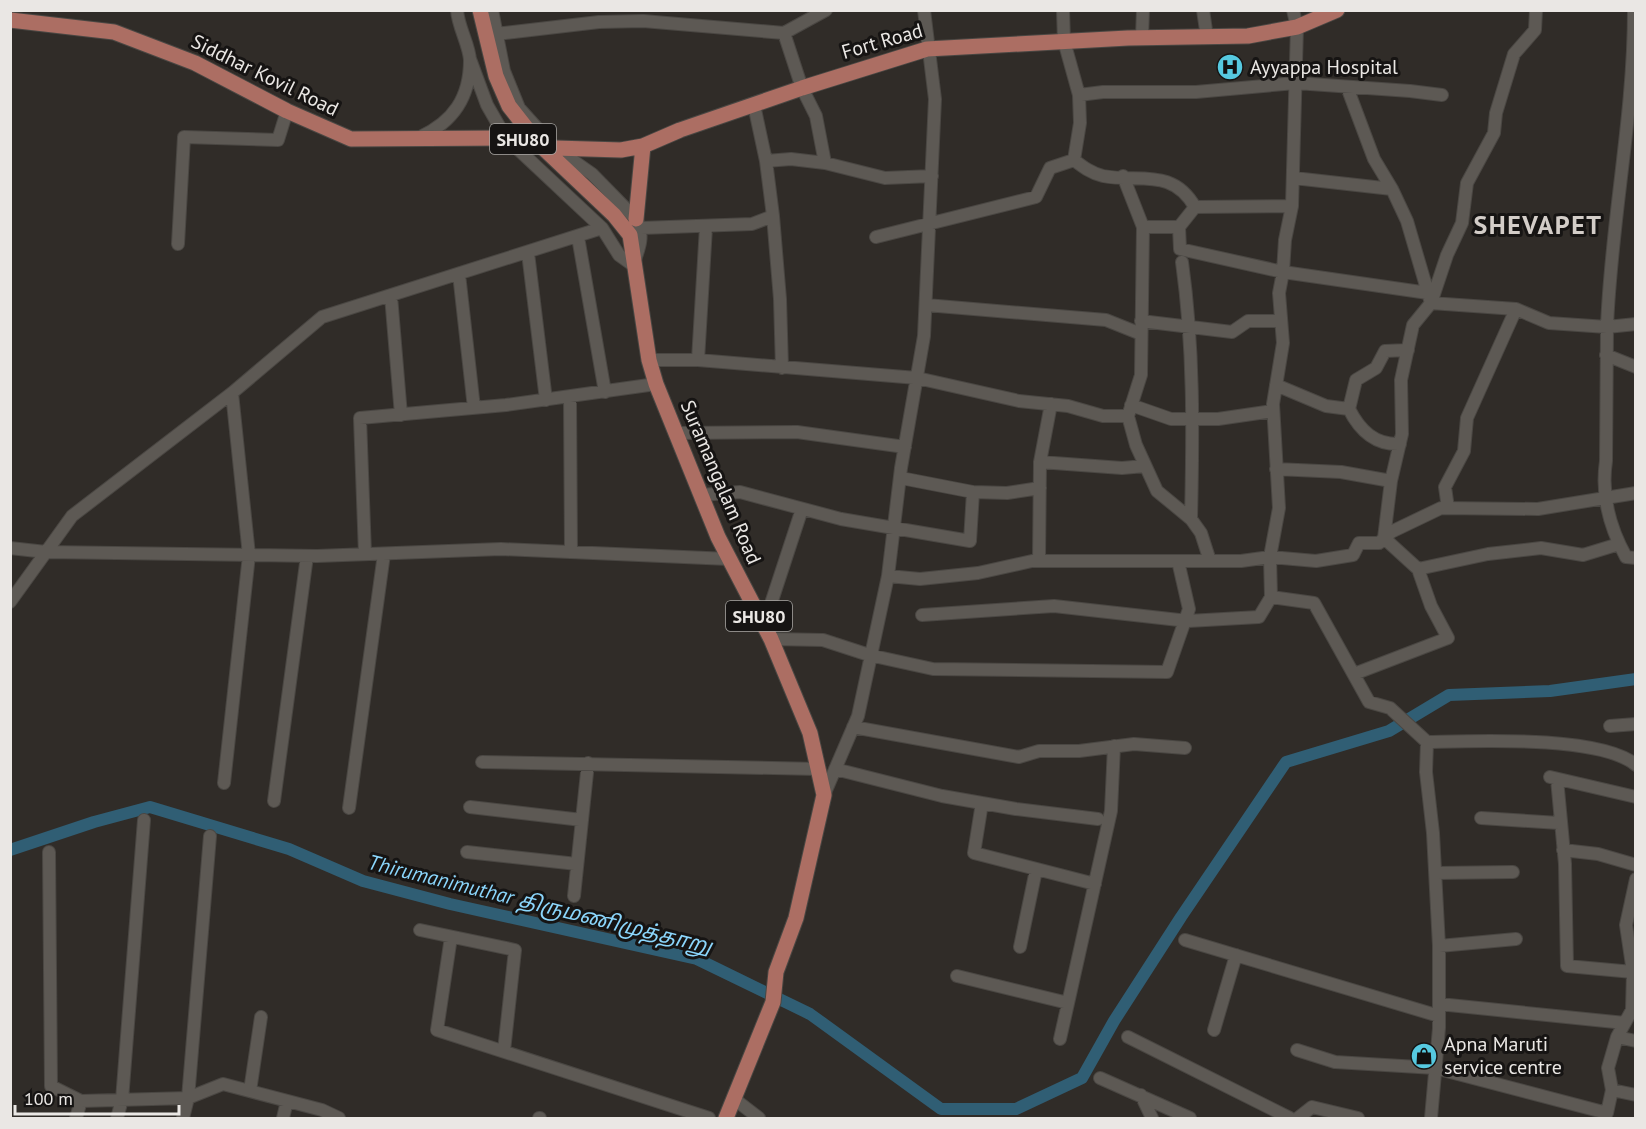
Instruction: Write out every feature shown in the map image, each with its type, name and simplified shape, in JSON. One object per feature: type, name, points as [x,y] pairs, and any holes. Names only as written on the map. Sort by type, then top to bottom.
[{"type":"main road","name":"SHU80","points":[[471,10],[487,79],[501,111],[531,149],[607,220],[632,231]]},
{"type":"main road","name":"SHU80","points":[[480,10],[495,76],[509,106],[538,143],[632,231],[633,265]]},
{"type":"main road","name":"Fort Road","points":[[555,148],[621,150],[643,146],[802,88],[927,48],[1142,38],[1248,36],[1297,27],[1337,10]]},
{"type":"main road","name":"Siddhar Kovil Road","points":[[10,20],[114,32],[195,63],[287,111],[351,139],[506,138]]},
{"type":"main road","points":[[632,231],[643,146]]},
{"type":"main road","name":"Suramangalam Road","points":[[633,265],[649,360],[656,384],[729,559],[767,632],[810,733],[824,795],[796,918],[776,972],[773,1002],[726,1119]]},
{"type":"street","points":[[457,10],[470,59],[487,105],[506,138],[602,228],[619,255],[633,265],[640,246],[592,174],[555,148],[519,108],[504,71],[492,10]]},
{"type":"street","points":[[496,34],[599,22],[643,21],[784,33],[826,10]]},
{"type":"street","points":[[824,795],[853,727],[888,576],[905,447],[924,336],[935,99],[924,10]]},
{"type":"street","points":[[1063,10],[1064,41],[1078,95],[1080,123],[1074,160]]},
{"type":"street","points":[[1142,38],[1143,10]]},
{"type":"street","points":[[1203,10],[1207,37]]},
{"type":"street","points":[[922,615],[1054,606],[1185,621],[1259,617],[1271,597],[1270,557],[1279,508],[1273,411],[1283,343],[1279,293],[1285,240],[1293,206],[1297,27],[1293,10]]},
{"type":"street","points":[[1384,538],[1391,481],[1400,444],[1403,412],[1401,380],[1413,325],[1429,298],[1462,223],[1467,183],[1494,134],[1496,113],[1514,54],[1535,30],[1536,10]]},
{"type":"street","points":[[1633,11],[1634,61],[1609,269],[1606,461],[1603,479],[1613,534],[1626,557],[1635,558]]},
{"type":"street","points":[[784,33],[802,88],[816,116],[825,163]]},
{"type":"street","points":[[420,137],[438,129],[454,115],[463,99],[470,59]]},
{"type":"street","points":[[1078,95],[1103,92],[1196,92],[1296,83],[1442,96]]},
{"type":"street","points":[[1347,87],[1374,159],[1407,221],[1429,298]]},
{"type":"street","points":[[754,105],[766,161],[773,216],[780,299],[782,368]]},
{"type":"street","points":[[178,244],[184,137],[278,140],[287,111]]},
{"type":"street","points":[[766,161],[791,159],[825,163],[885,178],[932,176]]},
{"type":"street","points":[[1074,160],[1091,172],[1156,177],[1186,192],[1195,207]]},
{"type":"street","points":[[876,237],[928,223],[984,212],[1036,196],[1050,168],[1074,160]]},
{"type":"street","points":[[1124,176],[1143,226],[1141,375],[1129,411],[1145,466],[1157,491],[1191,519],[1201,533],[1210,561]]},
{"type":"street","points":[[1294,178],[1392,189]]},
{"type":"street","points":[[1293,206],[1195,207],[1179,226],[1180,249],[1283,272],[1429,298],[1516,309],[1549,323],[1607,327],[1635,324]]},
{"type":"street","points":[[632,231],[752,224],[773,216]]},
{"type":"street","points":[[1143,226],[1179,226]]},
{"type":"street","points":[[698,360],[706,227]]},
{"type":"street","points":[[10,602],[72,516],[232,393],[322,317],[602,228]]},
{"type":"street","points":[[578,237],[605,392]]},
{"type":"street","points":[[528,253],[546,400]]},
{"type":"street","points":[[1182,262],[1190,325],[1194,419],[1191,519]]},
{"type":"street","points":[[459,274],[474,408]]},
{"type":"street","points":[[391,296],[401,415]]},
{"type":"street","points":[[926,305],[1106,320],[1141,334]]},
{"type":"street","points":[[1448,507],[1445,487],[1464,451],[1467,418],[1516,309]]},
{"type":"street","points":[[1141,321],[1190,325],[1232,332],[1248,321],[1281,321]]},
{"type":"street","points":[[1400,444],[1383,445],[1367,433],[1354,419],[1349,409],[1356,380],[1376,368],[1385,351],[1408,350]]},
{"type":"street","points":[[1606,355],[1635,367]]},
{"type":"street","points":[[649,360],[698,360],[917,378],[1019,401],[1068,406],[1103,416],[1129,411],[1171,419],[1218,419],[1273,411]]},
{"type":"street","points":[[366,555],[360,418],[546,400],[656,384]]},
{"type":"street","points":[[1276,385],[1326,406],[1349,409]]},
{"type":"street","points":[[224,783],[249,555],[232,393]]},
{"type":"street","points":[[570,397],[571,552]]},
{"type":"street","points":[[1039,561],[1040,462],[1051,404]]},
{"type":"street","points":[[677,432],[796,432],[905,447]]},
{"type":"street","points":[[1040,462],[1122,468],[1145,466]]},
{"type":"street","points":[[1276,469],[1341,472],[1391,481]]},
{"type":"street","points":[[901,477],[973,492],[1007,493],[1040,488]]},
{"type":"street","points":[[701,495],[740,492],[802,510],[970,541],[973,492]]},
{"type":"street","points":[[888,576],[920,579],[978,573],[1039,561],[1241,561],[1270,557],[1316,561],[1353,555],[1359,543],[1378,543],[1441,508],[1538,509],[1635,493]]},
{"type":"street","points":[[802,510],[767,632],[823,640],[869,655],[933,669],[1167,672],[1189,609],[1178,561]]},
{"type":"street","points":[[1354,675],[1448,638],[1431,606],[1418,569],[1384,538]]},
{"type":"street","points":[[1418,569],[1488,554],[1541,548],[1583,555],[1619,544]]},
{"type":"street","points":[[10,548],[46,552],[307,556],[501,549],[729,559]]},
{"type":"street","points":[[349,808],[384,554]]},
{"type":"street","points":[[274,801],[307,556]]},
{"type":"street","points":[[1271,597],[1314,603],[1369,702],[1390,708],[1427,741],[1491,741],[1598,748],[1629,759],[1635,765]]},
{"type":"street","points":[[1610,726],[1635,724]]},
{"type":"street","points":[[853,727],[1019,757],[1039,751],[1079,751],[1134,744],[1185,748]]},
{"type":"street","points":[[1427,741],[1426,772],[1436,873],[1439,946],[1439,1010],[1431,1119]]},
{"type":"street","points":[[1060,1039],[1111,812],[1114,746]]},
{"type":"street","points":[[482,762],[818,769]]},
{"type":"street","points":[[574,896],[588,763]]},
{"type":"street","points":[[835,769],[982,803],[1098,819]]},
{"type":"street","points":[[1633,972],[1567,966],[1563,850],[1553,778],[1635,797]]},
{"type":"street","points":[[982,803],[974,853],[1095,884]]},
{"type":"street","points":[[470,807],[582,820]]},
{"type":"street","points":[[1481,818],[1559,823]]},
{"type":"street","points":[[117,1119],[122,1100],[144,820]]},
{"type":"street","points":[[183,1119],[188,1098],[210,836]]},
{"type":"street","points":[[1563,850],[1598,854],[1635,865]]},
{"type":"street","points":[[49,852],[51,1086],[81,1101],[188,1098],[223,1084],[322,1110],[339,1119]]},
{"type":"street","points":[[467,852],[577,864]]},
{"type":"street","points":[[1020,947],[1036,870]]},
{"type":"street","points":[[1436,873],[1513,872]]},
{"type":"street","points":[[1297,1050],[1345,1063],[1435,1068],[1607,1113],[1612,1090],[1608,1068],[1617,1037],[1632,1010],[1631,930],[1635,887]]},
{"type":"street","points":[[420,930],[515,950],[504,1052]]},
{"type":"street","points":[[451,936],[437,1030],[709,1119]]},
{"type":"street","points":[[1439,946],[1516,939]]},
{"type":"street","points":[[1185,940],[1439,1010],[1625,1023]]},
{"type":"street","points":[[1214,1030],[1236,955]]},
{"type":"street","points":[[957,976],[1068,1003]]},
{"type":"street","points":[[250,1091],[261,1017]]},
{"type":"street","points":[[1128,1037],[1290,1119]]},
{"type":"street","points":[[1617,1037],[1635,1041]]},
{"type":"street","points":[[1100,1078],[1190,1119]]},
{"type":"street","points":[[1612,1090],[1635,1095]]},
{"type":"street","points":[[1141,1095],[1152,1119]]},
{"type":"street","points":[[733,1098],[759,1119]]},
{"type":"street","points":[[76,1119],[81,1101]]},
{"type":"street","points":[[283,1119],[287,1101]]},
{"type":"street","points":[[1298,1119],[1312,1107],[1358,1119]]},
{"type":"waterway","name":"Thirumanimuthar திருமணிமுத்தாறு","points":[[10,850],[94,822],[150,807],[289,849],[363,881],[450,904],[697,959],[810,1014],[941,1109],[1016,1109],[1082,1078],[1114,1021],[1181,917],[1286,762],[1389,731],[1449,695],[1550,691],[1636,679]]},
{"type":"place","name":"Ayyappa Hospital","points":[[1230,67]]},
{"type":"place","name":"Apna Maruti service centre","points":[[1424,1056]]},
{"type":"district","name":"SHEVAPET","points":[[1538,224]]}]
